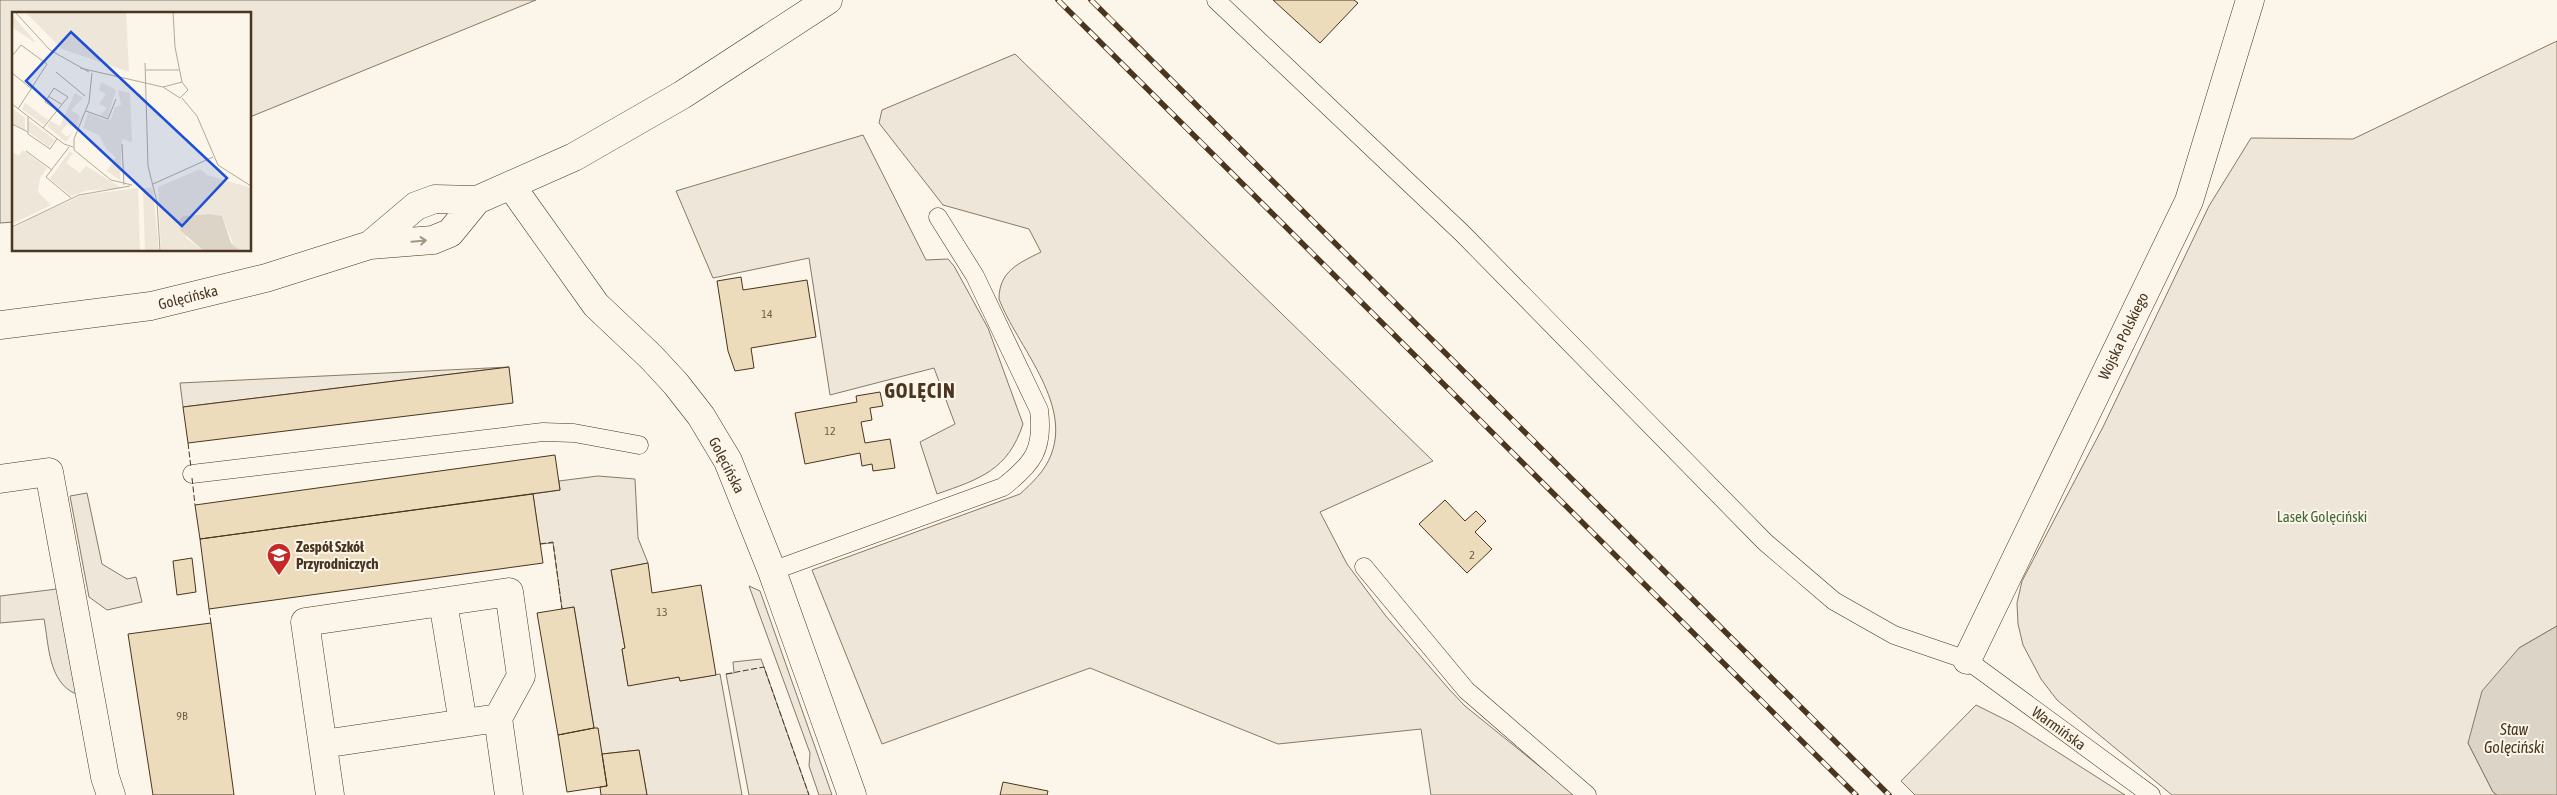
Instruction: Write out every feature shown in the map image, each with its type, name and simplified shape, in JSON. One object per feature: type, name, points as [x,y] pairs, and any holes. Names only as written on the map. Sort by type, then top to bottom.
[{"type":"street","points":[[477,200],[512,187],[574,157],[652,112],[828,0]]},
{"type":"street","name":"Wojska Polskiego","points":[[1967,660],[2188,201],[2250,0]]},
{"type":"street","name":"Golęcińska","points":[[512,187],[596,305],[651,357],[701,416],[728,461],[772,571],[852,795]]},
{"type":"street","name":"Golęcińska","points":[[370,245],[416,206],[435,200],[477,200]]},
{"type":"street","name":"Golęcińska","points":[[0,325],[151,306],[266,278],[370,245],[433,240],[450,233],[477,200]]},
{"type":"street","points":[[0,479],[49,472],[105,777],[111,795]]},
{"type":"street","points":[[330,795],[305,622],[509,592],[521,676],[498,718],[510,795]]},
{"type":"street","points":[[443,602],[463,723]]},
{"type":"street","points":[[323,744],[498,718]]},
{"type":"lane","name":"Warmińska","points":[[1216,0],[1462,233],[1765,542],[1834,601],[1894,635],[1967,660],[2151,795]]},
{"type":"lane","points":[[772,571],[1003,487],[1023,472],[1036,453],[1042,432],[1039,410],[975,276],[938,218]]},
{"type":"lane","points":[[192,474],[543,432],[574,433],[640,445]]},
{"type":"lane","points":[[1364,567],[1466,690],[1587,795]]},
{"type":"green space","points":[[0,0],[536,0],[251,117],[251,12],[12,12],[12,222],[0,223]]},
{"type":"green space","name":"Lasek Golęciński","points":[[2557,41],[2557,626],[2519,648],[2468,743],[2493,792],[2497,795],[2172,795],[2057,700],[2041,679],[2023,645],[2018,624],[2017,603],[2022,581],[2103,427],[2209,206],[2251,138],[2353,139]]},
{"type":"green space","points":[[1015,54],[1433,461],[1320,512],[1347,564],[1385,615],[1448,688],[1465,706],[1575,795],[1431,795],[1421,729],[1278,744],[1090,668],[882,744],[812,570],[1020,494],[1042,471],[1051,455],[1056,435],[1049,395],[999,299],[1002,281],[1006,275],[1018,264],[1041,252],[1029,229],[943,205],[879,123],[882,110]]},
{"type":"green space","points":[[863,135],[926,260],[948,259],[954,266],[988,328],[1023,424],[1017,440],[1009,452],[991,471],[937,494],[920,442],[955,424],[934,368],[830,395],[809,258],[713,278],[676,191]]},
{"type":"green space","points":[[509,367],[183,407],[180,383]]},
{"type":"green space","points":[[598,476],[635,479],[638,538],[648,563],[611,570],[625,648],[622,649],[628,685],[679,677],[680,681],[720,674],[742,795],[647,795],[639,750],[602,754],[594,728],[574,607],[562,609],[553,543],[540,544],[533,494],[560,490],[559,481]]},
{"type":"green space","points":[[87,493],[102,564],[127,579],[136,577],[142,602],[107,610],[89,597],[70,496]]},
{"type":"green space","points":[[749,586],[760,591],[832,795],[819,795],[809,766],[810,753]]},
{"type":"green space","points":[[57,589],[76,694],[60,681],[55,672],[51,662],[44,619],[0,623],[0,596]]},
{"type":"green space","points":[[761,659],[809,795],[749,795],[726,674],[734,673],[733,662]]},
{"type":"green space","points":[[1976,705],[2012,723],[2125,795],[1915,795],[1901,781]]},
{"type":"water","name":"Staw Golęciński","points":[[2557,626],[2557,795],[2497,795],[2493,792],[2468,743],[2482,691],[2519,648]]},
{"type":"building","points":[[1273,0],[1354,0],[1358,3],[1320,43]]},
{"type":"building","points":[[741,277],[743,290],[807,280],[816,337],[751,348],[754,368],[735,371],[728,351],[717,281]]},
{"type":"building","points":[[509,367],[513,403],[188,443],[183,407]]},
{"type":"building","points":[[880,392],[883,406],[870,408],[872,420],[861,422],[865,443],[890,439],[895,468],[873,471],[872,464],[862,466],[860,453],[805,464],[795,413],[857,402],[856,396]]},
{"type":"building","points":[[555,455],[560,490],[200,539],[195,505]]},
{"type":"building","points":[[533,494],[543,563],[209,609],[200,539]]},
{"type":"building","points":[[1445,500],[1465,521],[1476,511],[1486,521],[1475,532],[1492,549],[1467,573],[1419,524]]},
{"type":"building","points":[[192,558],[196,592],[177,595],[173,561]]},
{"type":"building","points":[[648,563],[652,593],[701,585],[716,675],[680,681],[679,677],[628,686],[622,649],[625,648],[611,570]]},
{"type":"building","points":[[574,607],[594,728],[558,735],[537,613]]},
{"type":"building","points":[[211,623],[234,795],[153,795],[128,634]]},
{"type":"building","points":[[598,728],[607,786],[567,792],[558,735]]},
{"type":"building","points":[[639,750],[647,795],[601,795],[600,787],[607,786],[602,754]]},
{"type":"building","points":[[1003,782],[1048,791],[1047,795],[1000,795]]},
{"type":"railway","points":[[1058,0],[1856,795]]},
{"type":"railway","points":[[1091,0],[1889,795]]},
{"type":"fence","points":[[188,443],[191,468]]},
{"type":"fence","points":[[192,478],[195,505]]},
{"type":"fence","points":[[540,544],[553,542],[562,609]]},
{"type":"fence","points":[[209,609],[211,623]]},
{"type":"fence","points":[[726,674],[764,667],[809,795]]},
{"type":"place","name":"Zespół Szkół Przyrodniczych","points":[[279,576]]},
{"type":"district","name":"GOLĘCIN","points":[[920,390]]}]
